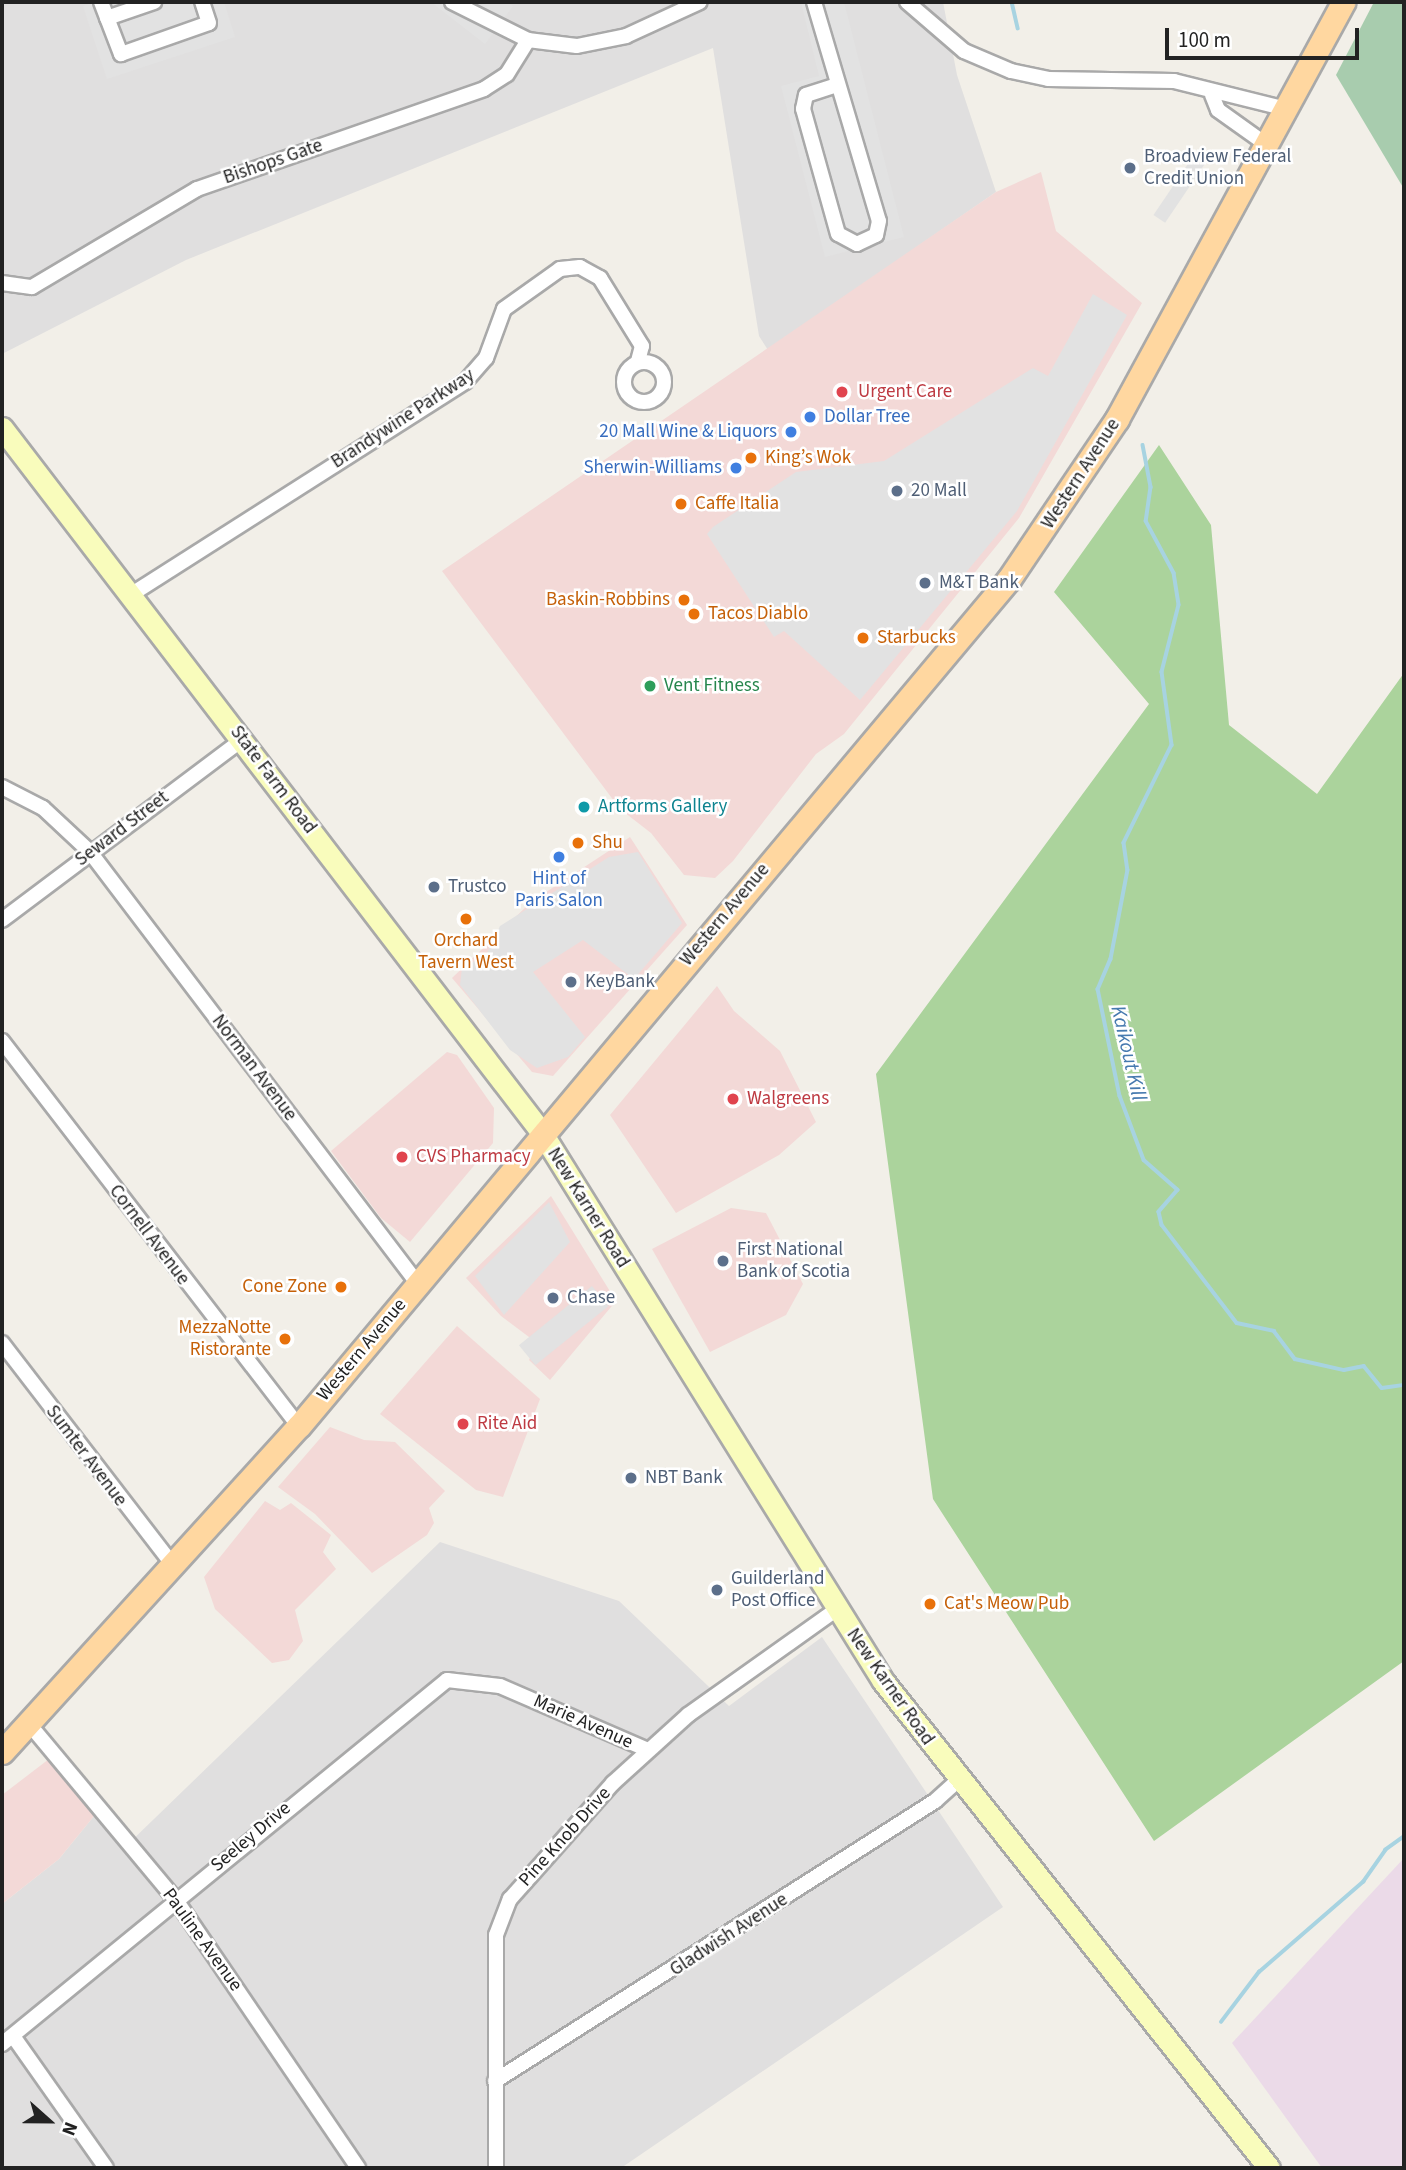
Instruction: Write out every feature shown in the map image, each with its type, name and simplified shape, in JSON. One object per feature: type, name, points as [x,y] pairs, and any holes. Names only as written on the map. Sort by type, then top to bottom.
[{"type":"main road","name":"Western Avenue","points":[[2,1752],[30,1725],[299,1426],[542,1133],[925,683],[1037,541],[1117,419],[1343,2]]},
{"type":"main road","name":"State Farm Road","points":[[2,428],[132,594],[542,1133]]},
{"type":"main road","name":"New Karner Road","points":[[542,1133],[836,1610],[957,1780],[1269,2168]]},
{"type":"street","points":[[101,2],[121,54],[209,23],[202,2]]},
{"type":"street","points":[[107,18],[154,2]]},
{"type":"street","points":[[452,2],[528,40],[598,44],[700,2]]},
{"type":"street","points":[[814,2],[879,221],[876,235],[857,244],[838,234],[803,109],[806,95],[837,85]]},
{"type":"street","points":[[907,2],[964,51],[1011,71],[1048,79],[1174,80],[1212,95],[1226,90],[1286,109]]},
{"type":"street","name":"Bishops Gate","points":[[8,286],[32,287],[197,189],[484,89],[508,74],[528,40]]},
{"type":"street","points":[[1212,95],[1219,110],[1267,145]]},
{"type":"street","name":"Brandywine Parkway","points":[[132,594],[465,382],[486,358],[504,309],[560,269],[580,267],[600,278],[642,346],[638,361]]},
{"type":"street","name":"Seward Street","points":[[2,920],[243,739]]},
{"type":"street","name":"Norman Avenue","points":[[2,787],[43,808],[90,852],[418,1284]]},
{"type":"street","name":"Cornell Avenue","points":[[2,1041],[299,1426]]},
{"type":"street","name":"Sumter Avenue","points":[[2,1343],[174,1566]]},
{"type":"street","name":"Pine Knob Drive","points":[[496,2168],[498,1922],[523,1882],[648,1750],[836,1610]]},
{"type":"street","name":"Seeley Drive","points":[[8,2040],[421,1695],[459,1679],[518,1693]]},
{"type":"street","name":"Marie Avenue","points":[[518,1693],[648,1750]]},
{"type":"street","name":"Pauline Avenue","points":[[30,1725],[176,1900],[358,2168]]},
{"type":"street","name":"Gladwish Avenue","points":[[495,2081],[902,1823],[957,1780]]},
{"type":"street","points":[[8,2040],[106,2168]]},
{"type":"shaded area","points":[[2,2],[943,2],[957,75],[996,192],[768,350],[759,336],[713,48],[186,260],[2,354]]},
{"type":"shaded area","points":[[94,2],[224,2],[235,37],[107,79],[83,6]]},
{"type":"shaded area","points":[[431,2],[506,2],[513,6],[485,44]]},
{"type":"shaded area","points":[[801,2],[844,2],[904,237],[825,257],[781,86],[819,76]]},
{"type":"shaded area","points":[[1196,152],[1208,160],[1165,223],[1154,215]]},
{"type":"shaded area","points":[[1041,172],[1056,231],[1142,303],[1019,518],[844,734],[816,754],[733,861],[715,878],[684,875],[651,833],[620,809],[442,571],[996,192]]},
{"type":"shaded area","name":"20 Mall","points":[[1093,294],[1127,315],[1017,511],[860,700],[784,631],[774,637],[707,534],[713,527],[796,472],[884,461],[1033,368],[1048,376]]},
{"type":"shaded area","points":[[630,837],[687,925],[553,1076],[532,1072],[452,978],[531,902]]},
{"type":"shaded area","points":[[638,852],[682,923],[634,979],[583,940],[533,972],[585,1037],[568,1057],[537,1068],[510,1050],[460,985],[462,968],[486,955],[500,926],[609,857]]},
{"type":"shaded area","points":[[717,986],[734,1011],[780,1051],[816,1122],[779,1155],[676,1213],[610,1115]]},
{"type":"shaded area","points":[[447,1052],[457,1055],[494,1108],[493,1143],[410,1242],[381,1218],[331,1151]]},
{"type":"shaded area","points":[[551,1196],[616,1301],[550,1380],[529,1360],[537,1343],[501,1316],[466,1278]]},
{"type":"shaded area","points":[[549,1202],[570,1242],[504,1315],[475,1276]]},
{"type":"shaded area","name":"First National Bank of Scotia","points":[[731,1208],[766,1213],[803,1284],[786,1315],[710,1352],[652,1249]]},
{"type":"shaded area","points":[[592,1286],[608,1306],[535,1365],[519,1345]]},
{"type":"shaded area","points":[[457,1326],[540,1399],[503,1497],[476,1490],[380,1414]]},
{"type":"shaded area","points":[[330,1427],[364,1440],[395,1442],[445,1491],[429,1508],[434,1523],[427,1535],[372,1573],[315,1514],[278,1487]]},
{"type":"shaded area","points":[[265,1501],[280,1510],[291,1503],[331,1535],[323,1552],[336,1569],[295,1610],[303,1641],[289,1660],[272,1663],[215,1609],[204,1577]]},
{"type":"shaded area","points":[[440,1542],[619,1601],[729,1706],[822,1637],[1003,1907],[621,2168],[2,2168],[2,1904],[59,1859],[94,1816],[123,1849]]},
{"type":"shaded area","points":[[49,1759],[94,1816],[59,1859],[2,1904],[2,1795]]},
{"type":"shaded area","points":[[1404,1858],[1404,2168],[1322,2168],[1232,2043]]},
{"type":"green space","points":[[1374,2],[1404,2],[1404,189],[1336,75]]},
{"type":"green space","points":[[1159,445],[1211,525],[1229,725],[1317,794],[1404,673],[1404,1661],[1154,1841],[933,1499],[876,1074],[1149,704],[1054,592]]},
{"type":"waterway","name":"Kaikout Kill","points":[[1012,2],[1018,28]]},
{"type":"waterway","name":"Kaikout Kill","points":[[1143,445],[1151,487],[1146,521],[1174,573],[1179,605],[1162,672],[1172,745],[1124,843],[1128,870],[1111,959],[1098,989],[1120,1096],[1144,1160],[1178,1190],[1159,1212],[1162,1225],[1237,1323],[1274,1331],[1295,1359],[1344,1370],[1364,1366],[1382,1388],[1404,1385]]},
{"type":"waterway","points":[[1221,2022],[1259,1972],[1363,1882],[1385,1850],[1404,1836]]},
{"type":"place","name":"Broadview Federal Credit Union","points":[[1130,168]]},
{"type":"place","name":"Urgent Care","points":[[842,392]]},
{"type":"place","name":"Dollar Tree","points":[[810,417]]},
{"type":"place","name":"20 Mall Wine & Liquors","points":[[791,432]]},
{"type":"place","name":"King’s Wok","points":[[751,458]]},
{"type":"place","name":"Sherwin-Williams","points":[[736,468]]},
{"type":"place","name":"20 Mall","points":[[897,491]]},
{"type":"place","name":"Caffe Italia","points":[[681,504]]},
{"type":"place","name":"M&T Bank","points":[[925,583]]},
{"type":"place","name":"Baskin-Robbins","points":[[684,600]]},
{"type":"place","name":"Tacos Diablo","points":[[694,614]]},
{"type":"place","name":"Starbucks","points":[[863,638]]},
{"type":"place","name":"Vent Fitness","points":[[650,686]]},
{"type":"place","name":"Artforms Gallery","points":[[584,807]]},
{"type":"place","name":"Shu","points":[[578,843]]},
{"type":"place","name":"Hint of Paris Salon","points":[[559,857]]},
{"type":"place","name":"Trustco","points":[[434,887]]},
{"type":"place","name":"Orchard Tavern West","points":[[466,919]]},
{"type":"place","name":"KeyBank","points":[[571,982]]},
{"type":"place","name":"Walgreens","points":[[733,1099]]},
{"type":"place","name":"CVS Pharmacy","points":[[402,1157]]},
{"type":"place","name":"First National Bank of Scotia","points":[[723,1261]]},
{"type":"place","name":"Cone Zone","points":[[341,1287]]},
{"type":"place","name":"Chase","points":[[553,1298]]},
{"type":"place","name":"MezzaNotte Ristorante","points":[[285,1339]]},
{"type":"place","name":"Rite Aid","points":[[463,1424]]},
{"type":"place","name":"NBT Bank","points":[[631,1478]]},
{"type":"place","name":"Guilderland Post Office","points":[[717,1590]]},
{"type":"place","name":"Cat's Meow Pub","points":[[930,1604]]}]
